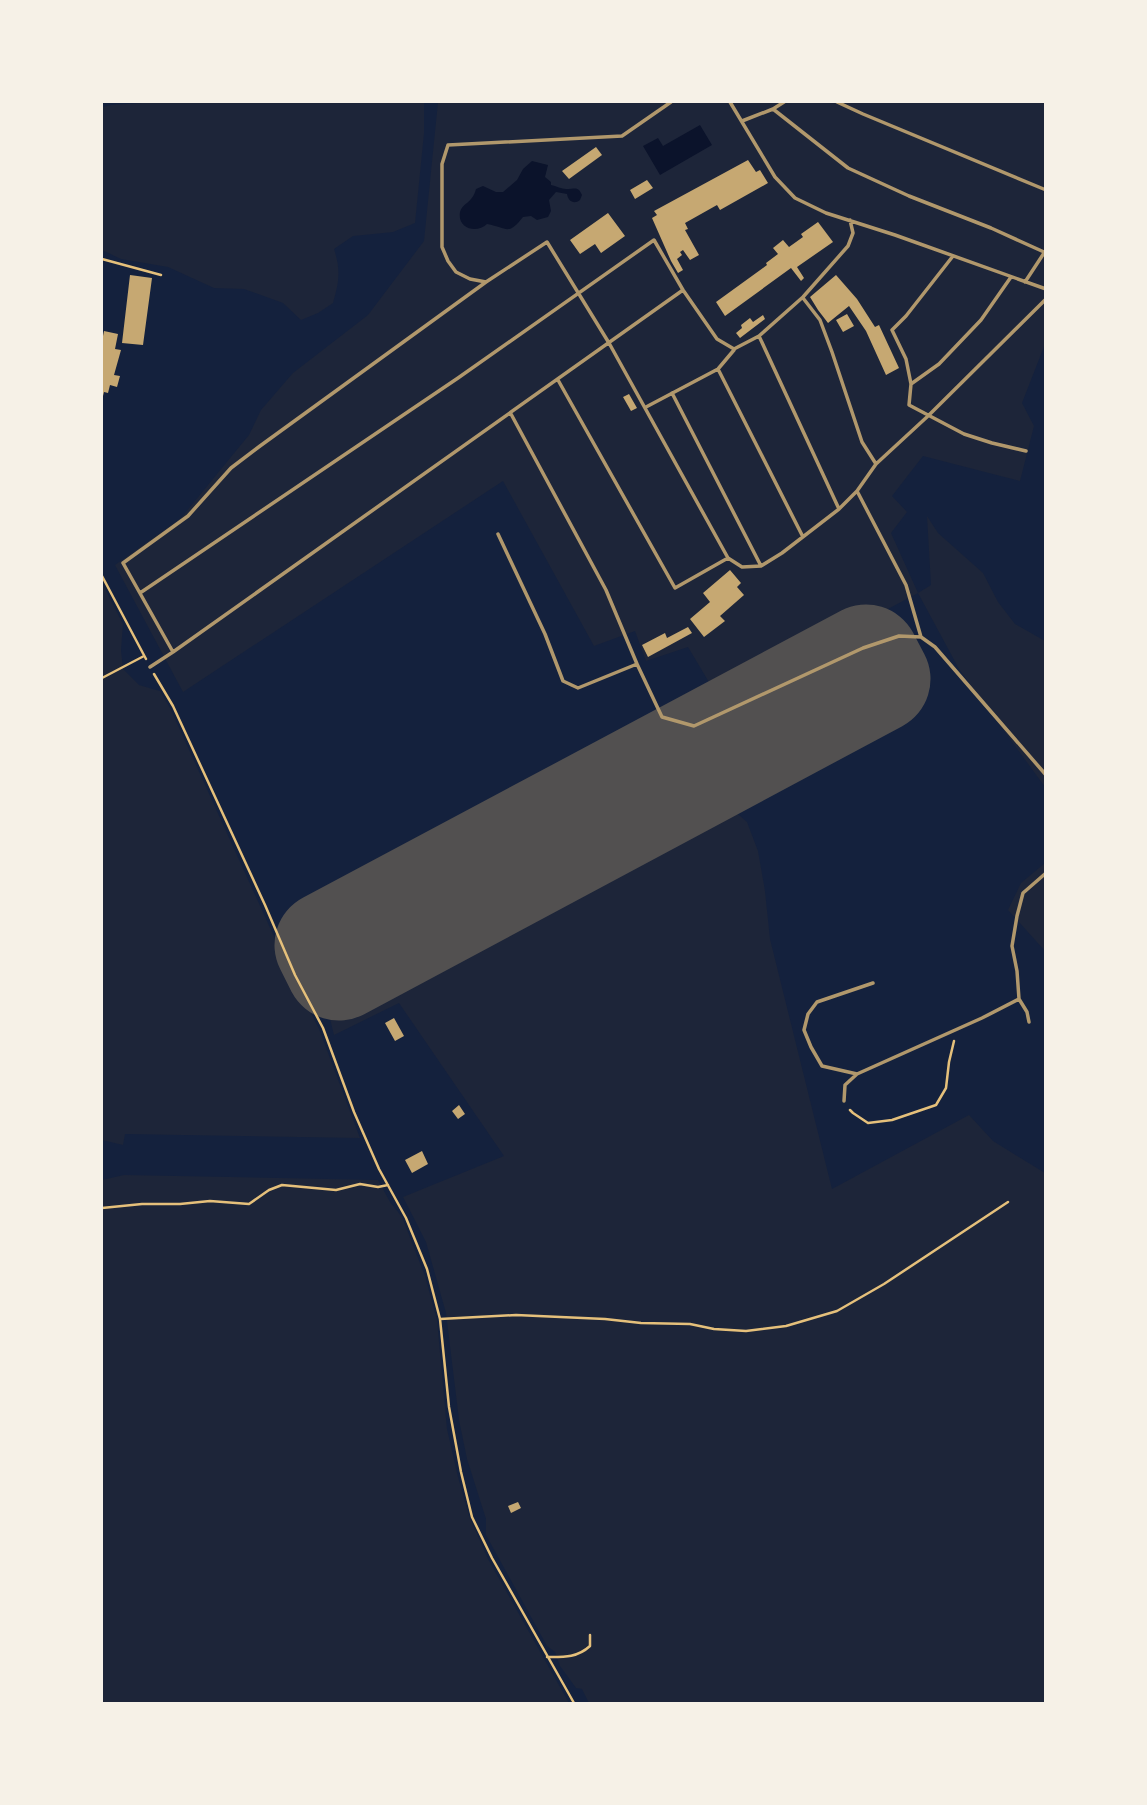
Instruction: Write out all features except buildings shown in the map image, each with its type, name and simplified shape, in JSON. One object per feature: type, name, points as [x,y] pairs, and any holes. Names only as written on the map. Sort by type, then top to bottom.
[{"type":"lane","points":[[486,282],[470,279],[456,272],[442,247],[442,164],[448,145],[622,136],[671,102]]},
{"type":"lane","points":[[730,102],[775,177],[795,198],[826,213],[1045,289]]},
{"type":"lane","points":[[742,121],[784,102]]},
{"type":"lane","points":[[837,102],[1045,190]]},
{"type":"lane","points":[[773,109],[848,168],[909,196],[1045,251],[1025,282]]},
{"type":"lane","points":[[646,407],[718,369],[734,349],[759,336],[803,297],[848,246],[853,233],[850,220]]},
{"type":"lane","points":[[140,593],[458,378],[654,240],[683,290],[717,339],[734,349]]},
{"type":"lane","points":[[173,652],[123,563],[188,516],[231,468],[250,453],[486,282],[547,242],[646,407],[728,558],[742,567],[761,566],[839,509],[857,491],[876,464],[1045,299]]},
{"type":"lane","points":[[953,256],[892,330],[906,359],[911,384],[909,405],[964,434],[1026,451]]},
{"type":"lane","points":[[911,384],[939,364],[981,320],[1011,277]]},
{"type":"lane","points":[[150,667],[683,290]]},
{"type":"lane","points":[[803,297],[820,320],[862,442],[876,464]]},
{"type":"lane","points":[[759,336],[839,509]]},
{"type":"lane","points":[[718,369],[803,537]]},
{"type":"lane","points":[[558,380],[675,588],[728,558]]},
{"type":"lane","points":[[671,393],[761,566]]},
{"type":"lane","points":[[511,414],[606,590],[636,664],[662,717],[694,726],[863,648],[899,636],[920,637],[934,647],[1045,775]]},
{"type":"lane","points":[[857,491],[906,584],[920,637]]},
{"type":"lane","points":[[498,534],[545,634],[563,681],[578,688],[636,664]]},
{"type":"lane","points":[[1029,1022],[1027,1012],[1019,999],[1012,946],[1023,893],[1045,873]]},
{"type":"lane","points":[[856,1074],[822,1066],[804,1030],[808,1014],[817,1002],[873,983]]},
{"type":"lane","points":[[844,1101],[845,1084],[856,1074],[1019,999]]},
{"type":"path","points":[[102,259],[161,275]]},
{"type":"path","points":[[102,576],[173,706],[295,975],[323,1028],[354,1112],[379,1169],[407,1218],[427,1269],[440,1320],[449,1407],[472,1517],[573,1703]]},
{"type":"path","points":[[102,678],[144,656]]},
{"type":"path","points":[[844,1101],[853,1113],[867,1123],[892,1120],[936,1105],[946,1088],[951,1052],[960,1028]]},
{"type":"path","points":[[102,1208],[210,1200],[249,1204],[269,1190],[282,1185],[336,1191],[360,1184],[388,1185]]},
{"type":"path","points":[[440,1320],[516,1315],[605,1318],[746,1331],[786,1326],[837,1311],[896,1277],[1008,1202]]},
{"type":"path","points":[[547,1657],[568,1657],[583,1653],[590,1646],[590,1635]]},
{"type":"shaded area","points":[[158,102],[424,102],[424,133],[415,223],[393,232],[353,236],[334,249],[338,276],[333,303],[301,320],[283,303],[244,289],[214,288],[168,267],[121,259],[102,250],[102,107]]},
{"type":"shaded area","points":[[438,102],[1045,102],[1045,344],[1022,403],[1034,426],[1020,481],[923,456],[892,496],[907,512],[891,533],[918,593],[719,699],[688,647],[646,661],[635,631],[594,646],[503,481],[183,692],[115,565],[181,518],[249,435],[261,410],[293,373],[368,315],[424,241]]},
{"type":"shaded area","points":[[700,125],[712,145],[660,175],[643,146],[658,138],[663,146]]},
{"type":"shaded area","points":[[532,161],[548,165],[545,177],[551,185],[579,190],[582,195],[580,200],[572,202],[567,194],[556,192],[549,200],[551,211],[548,217],[537,220],[531,216],[523,217],[511,229],[487,224],[478,229],[465,226],[460,212],[473,197],[476,189],[483,186],[503,192]]},
{"type":"shaded area","points":[[927,516],[938,533],[983,573],[998,602],[1015,624],[1045,641],[1045,787],[959,669],[918,593],[931,585]]},
{"type":"shaded area","points":[[102,583],[123,624],[123,669],[139,685],[160,691],[170,708],[319,1029],[360,1138],[125,1134],[123,1145],[102,1140]]},
{"type":"shaded area","points":[[731,808],[747,822],[758,851],[770,939],[832,1189],[969,1115],[993,1141],[1045,1173],[1045,1703],[589,1703],[582,1689],[576,1688],[560,1666],[555,1652],[547,1646],[486,1535],[486,1519],[467,1459],[459,1420],[446,1313],[426,1242],[403,1197],[504,1156],[399,1003],[334,1035],[324,994],[675,813]]},
{"type":"shaded area","points":[[1045,863],[1045,951],[1008,910],[1021,883]]},
{"type":"shaded area","points":[[124,1175],[378,1180],[402,1217],[425,1276],[437,1320],[447,1429],[469,1516],[488,1559],[569,1703],[102,1703],[102,1180]]},
{"type":"runway","points":[[866,658],[877,679],[339,967],[328,945],[866,658]]}]
